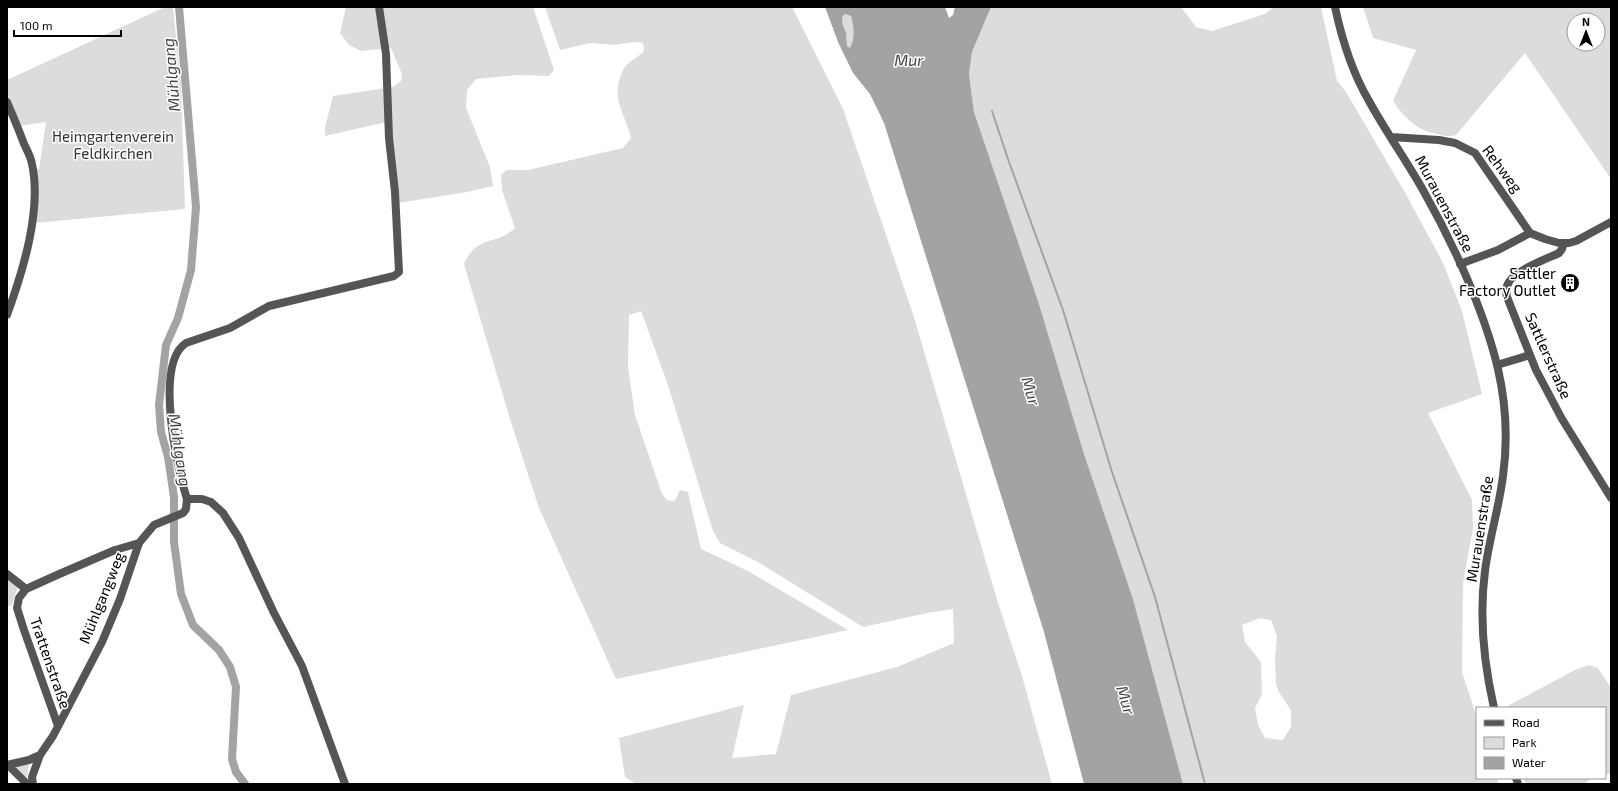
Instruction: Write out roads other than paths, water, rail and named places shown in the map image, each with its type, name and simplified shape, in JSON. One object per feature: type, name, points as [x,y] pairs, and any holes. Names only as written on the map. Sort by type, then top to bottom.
[{"type":"street","points":[[345,784],[302,666],[271,607],[239,538],[223,513],[211,502],[202,499],[188,499],[171,426],[169,407],[173,364],[177,352],[186,343],[230,328],[269,306],[394,276],[399,272],[386,54],[379,7]]},
{"type":"street","name":"Murauenstraße","points":[[1335,7],[1340,32],[1354,70],[1368,101],[1423,190],[1460,264],[1479,309],[1497,365],[1505,405],[1506,447],[1503,477],[1485,573],[1483,612],[1485,657],[1494,707]]},
{"type":"street","points":[[7,102],[32,162],[36,189],[34,212],[29,237],[18,283],[7,315]]},
{"type":"street","name":"Rehweg","points":[[1390,136],[1439,140],[1455,143],[1475,153],[1530,233]]},
{"type":"street","name":"Sattlerstraße","points":[[1611,222],[1576,241],[1564,243],[1561,251],[1518,273],[1507,284],[1506,290],[1508,301],[1536,370],[1562,419],[1611,498]]},
{"type":"street","points":[[1460,264],[1498,250],[1530,233],[1545,239],[1564,243]]},
{"type":"street","points":[[1497,365],[1530,355]]},
{"type":"street","name":"Mühlgangweg","points":[[58,726],[102,642],[120,599],[139,543],[154,525],[183,513],[186,509],[188,499]]},
{"type":"street","points":[[7,574],[26,589],[114,550],[139,543]]},
{"type":"street","name":"Trattenstraße","points":[[26,589],[19,598],[17,608],[58,726],[40,755],[32,777],[33,784]]},
{"type":"street","points":[[8,766],[40,755]]},
{"type":"street","points":[[8,766],[27,784]]},
{"type":"water","name":"Mur","points":[[825,7],[945,7],[949,18],[953,15],[955,7],[991,7],[972,52],[969,74],[974,112],[1039,304],[1084,454],[1133,599],[1183,784],[1084,784],[1044,632],[884,123],[870,94],[853,73],[838,42]],"holes":[[[845,14],[851,16],[854,32],[853,41],[850,48],[847,46],[846,32],[843,26],[842,17]]]},
{"type":"waterway","name":"Mühlgang","points":[[179,7],[196,207],[191,270],[178,318],[166,345],[159,405],[161,432],[168,457],[174,497],[174,542],[181,594],[193,625],[219,650],[230,667],[236,687],[232,759],[236,772],[245,784]]},
{"type":"waterway","points":[[992,111],[1063,310],[1112,472],[1155,597],[1205,784]]},
{"type":"place","name":"Sattler Factory Outlet","points":[[1570,283]]},
{"type":"park label","name":"Heimgartenverein Feldkirchen","points":[[113,146]]}]
